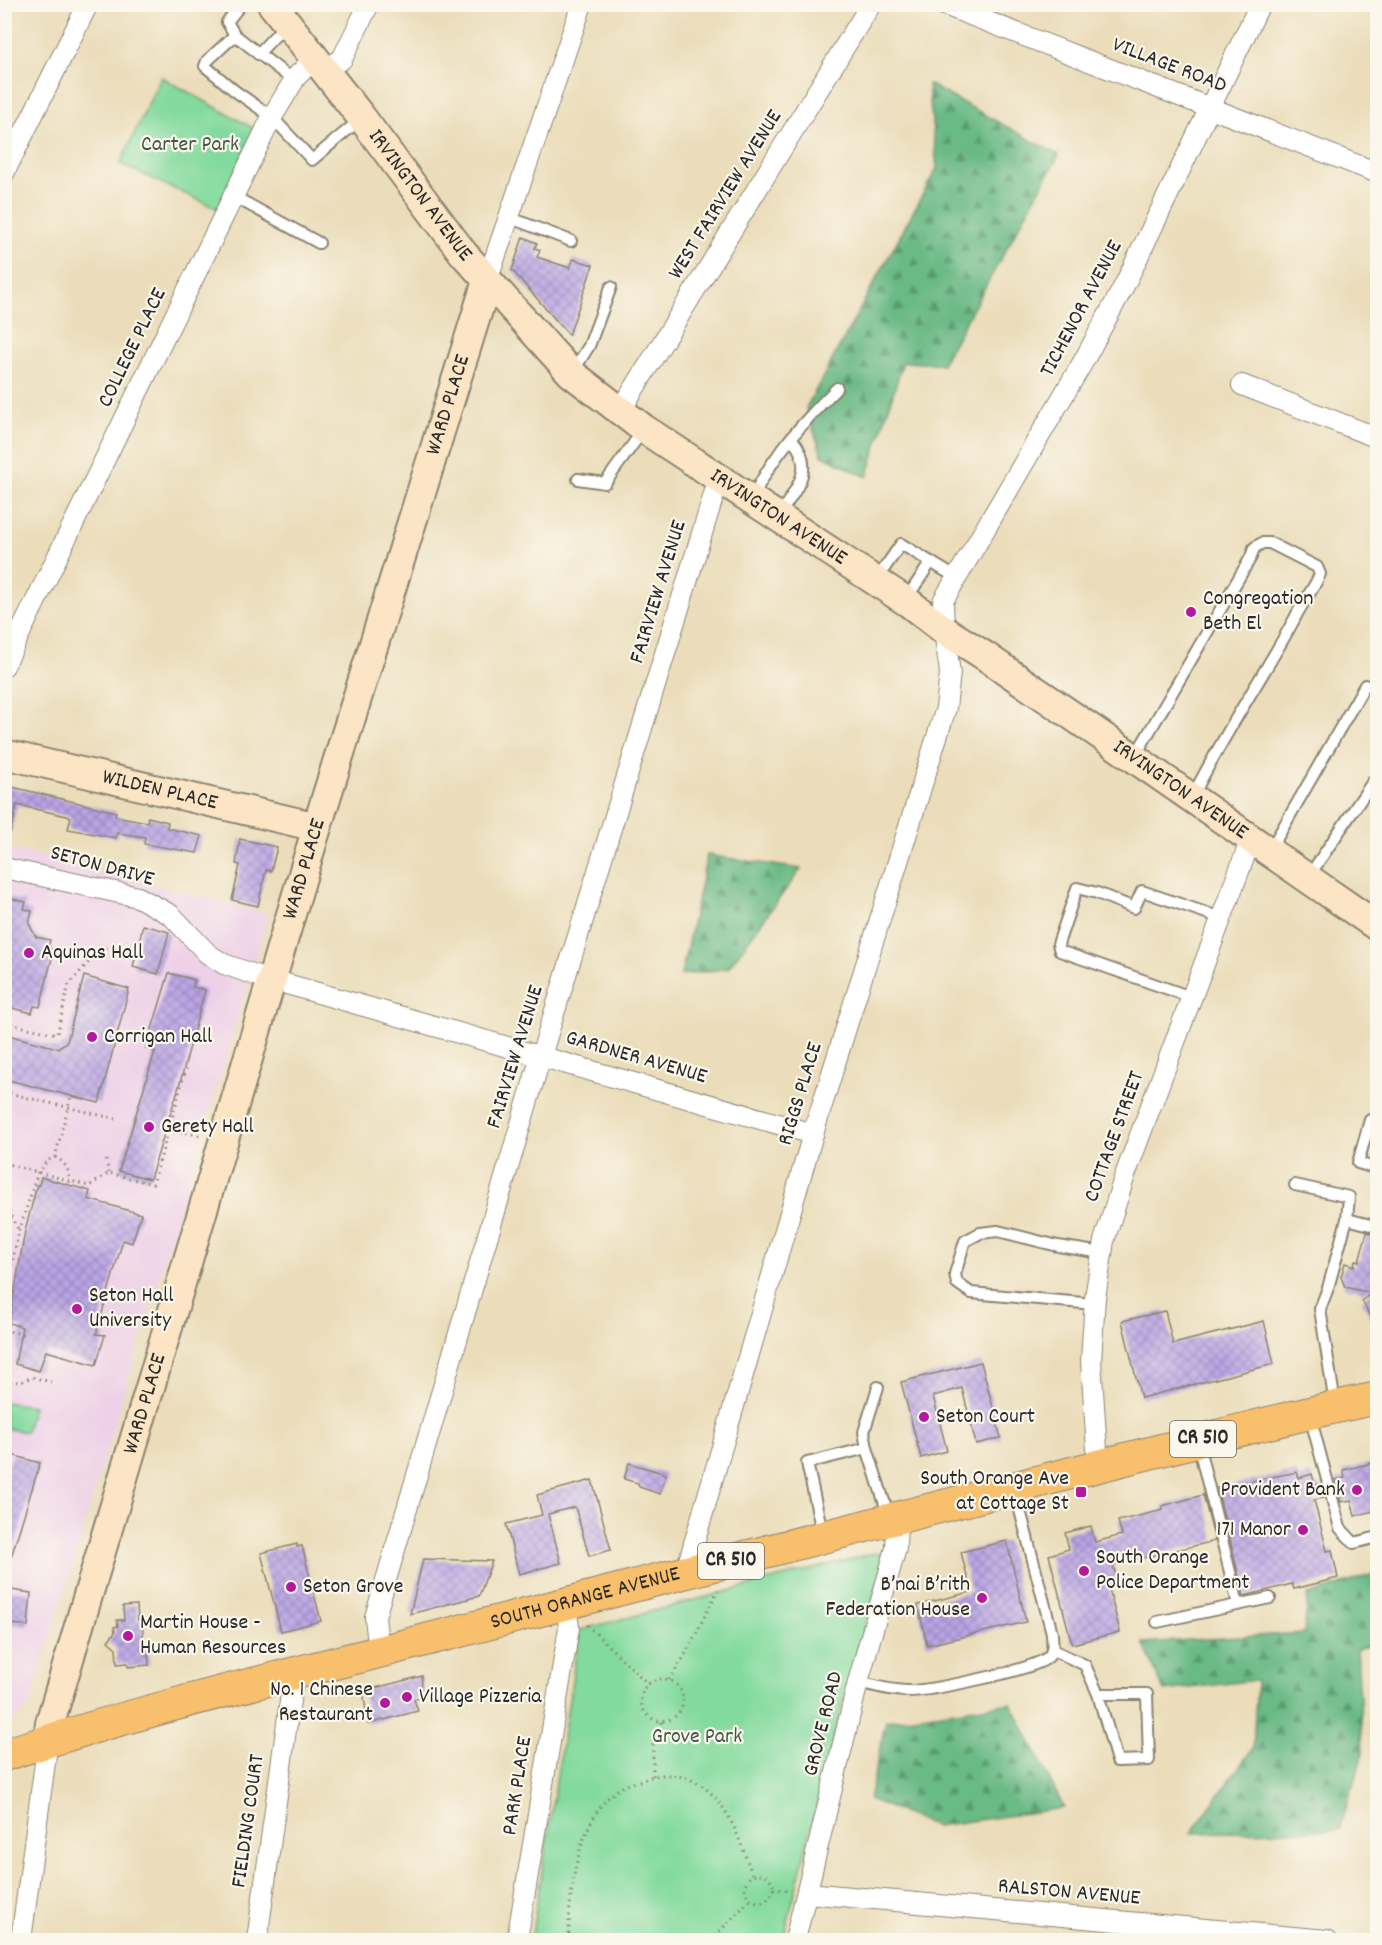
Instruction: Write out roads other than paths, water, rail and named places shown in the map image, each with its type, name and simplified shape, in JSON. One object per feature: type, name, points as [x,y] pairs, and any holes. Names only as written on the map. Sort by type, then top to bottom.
[{"type":"main road","name":"SOUTH ORANGE AVENUE","points":[[4,1755],[99,1724],[294,1672],[379,1652],[576,1614],[686,1571],[893,1520],[1098,1465],[1377,1398]]},
{"type":"street","points":[[4,173],[88,4]]},
{"type":"street","name":"COLLEGE PLACE","points":[[4,666],[272,117],[294,81],[320,64],[342,58],[369,4]]},
{"type":"street","name":"WARD PLACE","points":[[48,1740],[50,1723],[317,827],[487,282],[582,4]]},
{"type":"street","name":"WEST FAIRVIEW AVENUE","points":[[621,410],[872,4]]},
{"type":"street","name":"VILLAGE ROAD","points":[[942,4],[1377,173]]},
{"type":"street","name":"TICHENOR AVENUE","points":[[944,630],[943,601],[1125,286],[1260,4]]},
{"type":"street","name":"IRVINGTON AVENUE","points":[[280,14],[362,118],[463,253],[572,373],[644,429],[986,656],[1307,879],[1375,921]]},
{"type":"street","points":[[1242,385],[1377,438]]},
{"type":"street","name":"FAIRVIEW AVENUE","points":[[379,1652],[375,1617],[541,1056],[718,478]]},
{"type":"street","name":"RIGGS PLACE","points":[[686,1571],[813,1134],[946,708],[950,673],[944,630]]},
{"type":"street","name":"WILDEN PLACE","points":[[4,754],[317,827]]},
{"type":"street","name":"COTTAGE STREET","points":[[1098,1465],[1091,1361],[1094,1304],[1104,1241],[1124,1178],[1221,918],[1260,845]]},
{"type":"street","name":"SETON DRIVE","points":[[5,868],[138,897],[153,903],[171,915],[208,954],[224,964],[272,979]]},
{"type":"street","name":"GARDNER AVENUE","points":[[272,979],[813,1134]]},
{"type":"street","name":"GROVE ROAD","points":[[795,1941],[858,1682],[896,1548],[893,1520]]},
{"type":"street","name":"PARK PLACE","points":[[517,1941],[569,1628],[576,1614]]},
{"type":"street","name":"FIELDING COURT","points":[[257,1941],[294,1672]]},
{"type":"street","points":[[21,1941],[48,1740]]},
{"type":"street","name":"RALSTON AVENUE","points":[[807,1893],[1134,1932],[1327,1941]]},
{"type":"lane","points":[[241,4],[227,22],[235,35],[294,81]]},
{"type":"lane","points":[[258,54],[280,14]]},
{"type":"lane","points":[[235,35],[207,61],[205,66],[272,117],[312,160],[362,118]]},
{"type":"lane","points":[[234,196],[319,243]]},
{"type":"lane","points":[[508,217],[571,242]]},
{"type":"lane","points":[[572,373],[589,346],[611,287]]},
{"type":"lane","points":[[752,500],[761,481],[808,417],[837,388]]},
{"type":"lane","points":[[578,479],[605,483],[644,429]]},
{"type":"lane","points":[[778,517],[805,469],[804,461],[792,439]]},
{"type":"lane","points":[[1134,758],[1251,557],[1254,548],[1262,543],[1270,543],[1317,567],[1320,574],[1317,580],[1192,798]]},
{"type":"lane","points":[[875,581],[902,544],[957,578]]},
{"type":"lane","points":[[904,601],[931,562]]},
{"type":"lane","points":[[1260,845],[1365,685]]},
{"type":"lane","points":[[1307,879],[1374,780]]},
{"type":"lane","points":[[1191,997],[1060,951],[1058,944],[1077,888],[1097,892],[1134,908],[1142,891],[1221,918]]},
{"type":"lane","points":[[1377,1118],[1370,1120],[1358,1164],[1377,1169]]},
{"type":"lane","points":[[1295,1185],[1349,1197],[1347,1219],[1320,1309],[1322,1410],[1340,1528],[1354,1543],[1377,1537]]},
{"type":"lane","points":[[1347,1219],[1377,1227]]},
{"type":"lane","points":[[1094,1304],[971,1293],[957,1283],[955,1274],[965,1241],[980,1233],[998,1231],[1058,1246],[1102,1253]]},
{"type":"lane","points":[[878,1387],[864,1432],[867,1448],[893,1520]]},
{"type":"lane","points":[[1197,1441],[1238,1604]]},
{"type":"lane","points":[[823,1537],[807,1463],[867,1448]]},
{"type":"lane","points":[[858,1682],[908,1691],[933,1688],[1018,1669],[1048,1658],[1053,1650],[1052,1633],[1014,1488]]},
{"type":"lane","points":[[1157,1622],[1270,1598]]},
{"type":"lane","points":[[1053,1650],[1085,1665],[1098,1694],[1117,1761],[1149,1761],[1147,1694],[1098,1694]]},
{"type":"place","name":"Congregation Beth El","points":[[1191,612]]},
{"type":"place","name":"Aquinas Hall","points":[[29,953]]},
{"type":"place","name":"Corrigan Hall","points":[[92,1037]]},
{"type":"place","name":"Gerety Hall","points":[[149,1127]]},
{"type":"place","name":"Seton Hall University","points":[[77,1309]]},
{"type":"place","name":"Seton Court","points":[[924,1417]]},
{"type":"place","name":"Provident Bank","points":[[1357,1490]]},
{"type":"place","name":"South Orange Ave at Cottage St","points":[[1081,1492]]},
{"type":"place","name":"171 Manor","points":[[1303,1530]]},
{"type":"place","name":"South Orange Police Department","points":[[1084,1571]]},
{"type":"place","name":"Seton Grove","points":[[291,1587]]},
{"type":"place","name":"B’nai B’rith Federation House","points":[[982,1598]]},
{"type":"place","name":"Martin House - Human Resources","points":[[128,1636]]},
{"type":"place","name":"Village Pizzeria","points":[[407,1697]]},
{"type":"place","name":"No. 1 Chinese Restaurant","points":[[385,1703]]},
{"type":"park label","name":"Carter Park","points":[[190,145]]},
{"type":"park label","name":"Grove Park","points":[[697,1737]]}]
